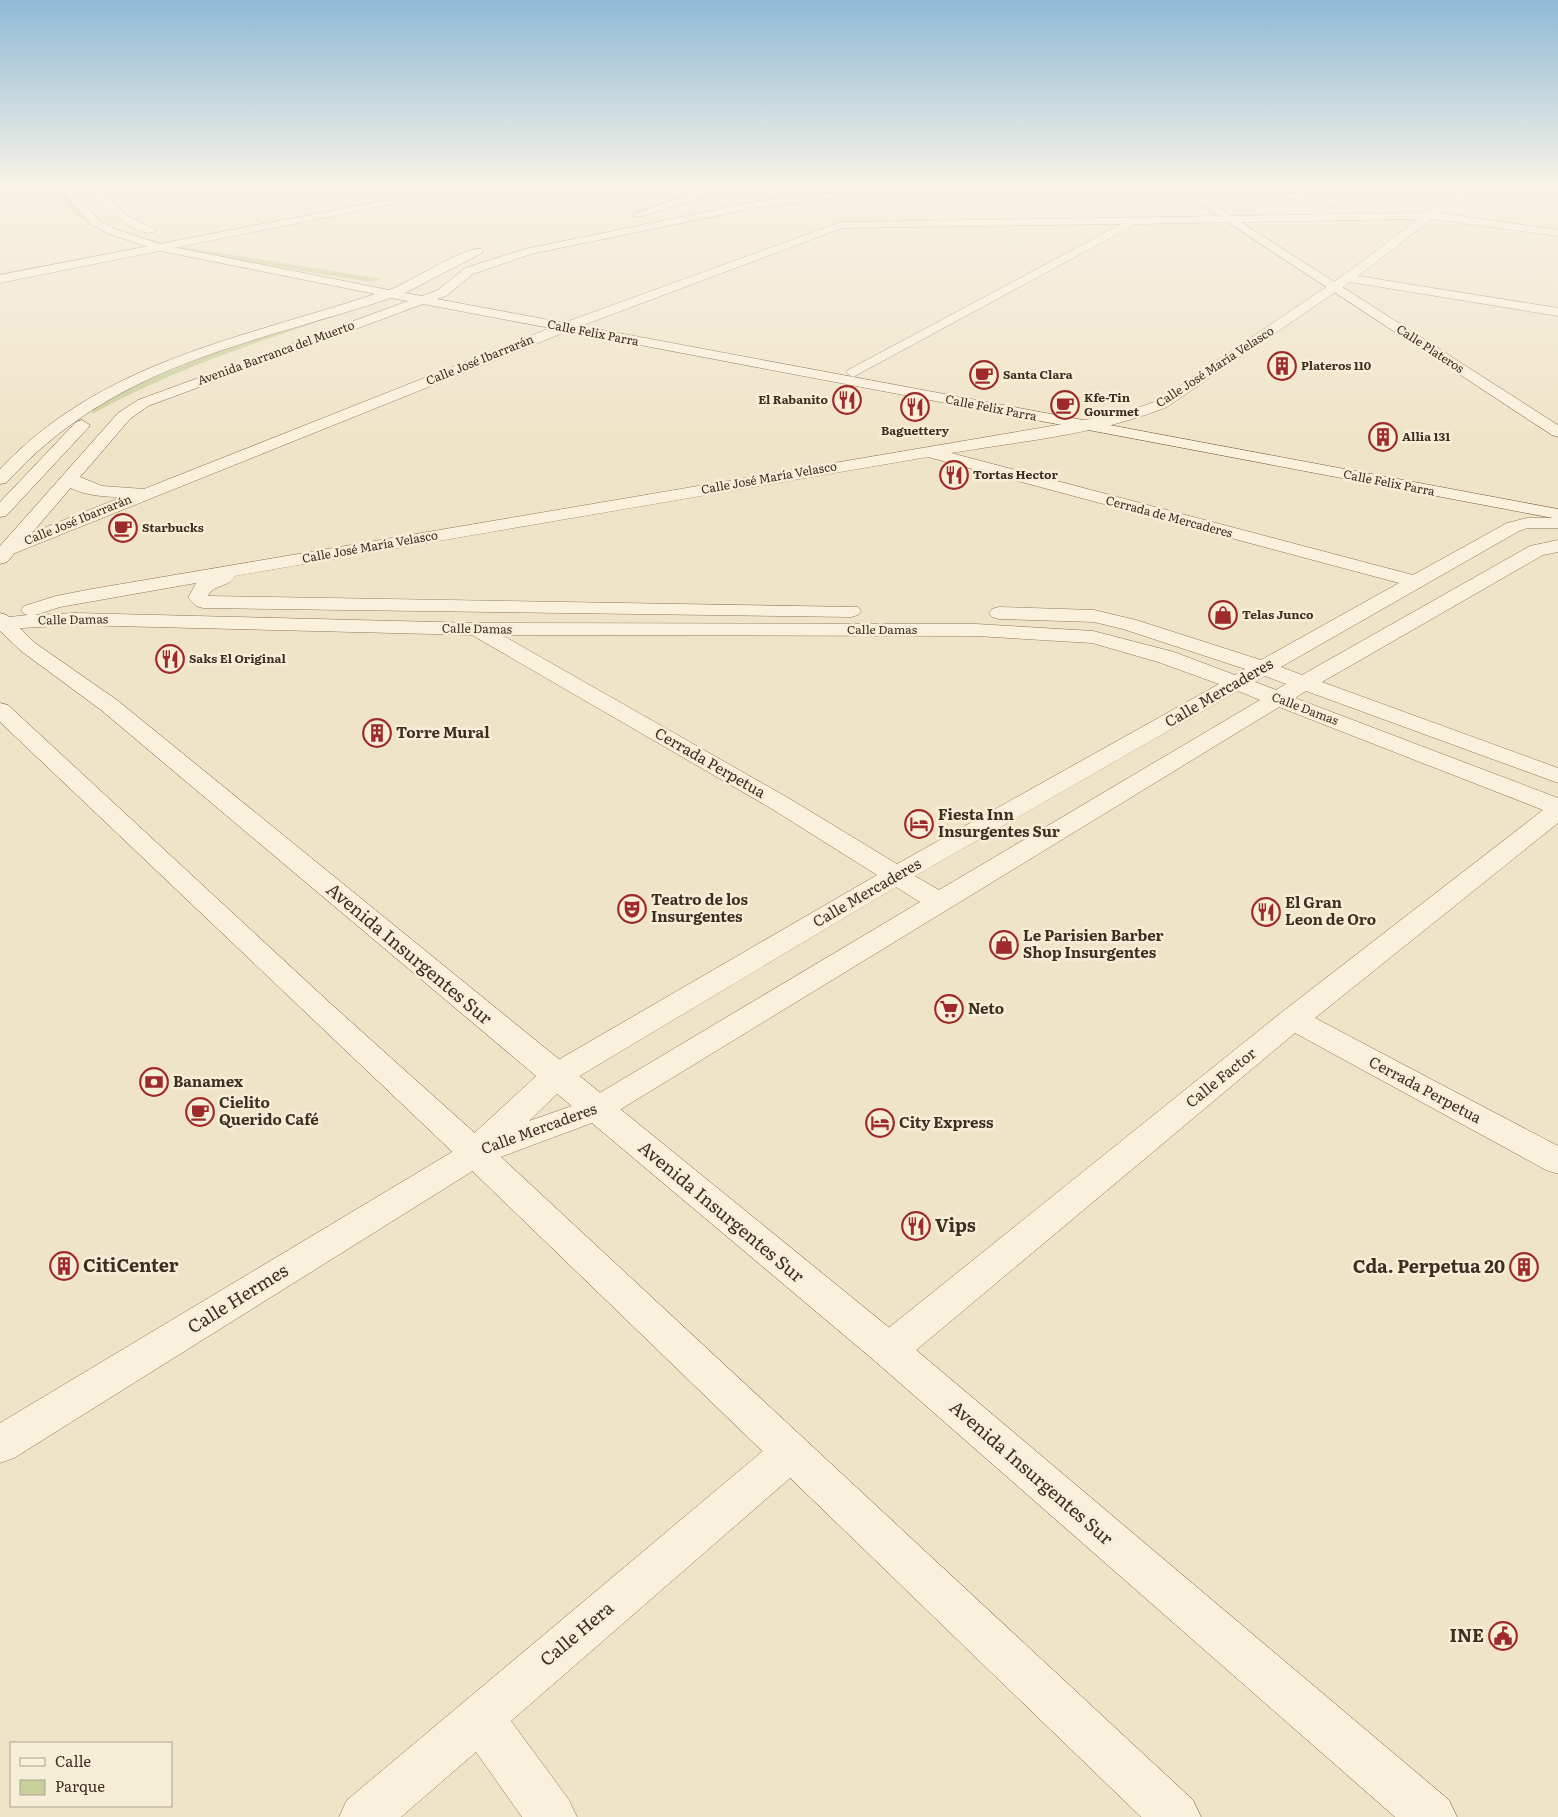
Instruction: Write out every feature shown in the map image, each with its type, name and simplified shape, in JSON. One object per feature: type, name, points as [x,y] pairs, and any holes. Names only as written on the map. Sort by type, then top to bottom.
[{"type":"street","points":[[0,279],[48,270]]},
{"type":"street","name":"Calle Felix Parra","points":[[272,270],[424,300],[443,298],[578,322],[1558,504]]},
{"type":"street","points":[[323,270],[410,287],[443,298]]},
{"type":"street","name":"Avenida Barranca del Muerto","points":[[0,479],[63,420],[105,394],[138,377],[189,356],[410,287],[440,270]]},
{"type":"street","points":[[388,312],[443,298],[472,270]]},
{"type":"street","name":"Calle José Ibarrarán","points":[[4,554],[149,492],[578,322],[720,270]]},
{"type":"street","points":[[853,373],[1044,270]]},
{"type":"street","name":"Calle Plateros","points":[[1322,270],[1373,294]]},
{"type":"street","name":"Calle José María Velasco","points":[[1,623],[28,611],[56,602],[923,451],[1081,426],[1139,413],[1162,404],[1355,270]]},
{"type":"street","points":[[1341,280],[1558,312]]},
{"type":"street","name":"Calle Plateros","points":[[1341,280],[1558,432]]},
{"type":"street","name":"Calle Felix Parra","points":[[443,298],[563,328],[1558,514]]},
{"type":"street","name":"Avenida Barranca del Muerto","points":[[4,554],[124,416],[143,403],[172,390],[424,300]]},
{"type":"street","points":[[0,512],[96,409],[105,394]]},
{"type":"street","name":"Cerrada de Mercaderes","points":[[923,451],[1416,582]]},
{"type":"street","name":"Calle José Ibarrarán","points":[[69,479],[80,486],[98,491],[149,492]]},
{"type":"street","name":"Calle Mercaderes","points":[[475,1153],[557,1075],[896,876],[1513,527],[1528,522],[1558,522]]},
{"type":"street","name":"Calle Mercaderes","points":[[475,1153],[597,1109],[1303,683],[1537,550],[1558,546]]},
{"type":"street","points":[[203,602],[198,598],[198,593],[208,584],[261,566]]},
{"type":"street","name":"Calle Damas","points":[[176,621],[170,620],[164,614],[170,607],[186,602],[1050,613],[1094,616],[1173,636],[1558,776]]},
{"type":"street","points":[[472,606],[477,629]]},
{"type":"street","name":"Calle Damas","points":[[1,623],[56,619],[477,629],[976,630],[1093,637],[1166,656],[1558,807]]},
{"type":"street","name":"Avenida Insurgentes Sur","points":[[1,623],[28,647],[109,705],[889,1350],[1432,1817]]},
{"type":"street","name":"Cerrada Perpetua","points":[[477,629],[781,804],[939,902]]},
{"type":"street","points":[[0,710],[319,1010],[475,1153],[1176,1817]]},
{"type":"street","name":"Calle Factor","points":[[889,1350],[1293,1019],[1558,811]]},
{"type":"street","name":"Cerrada Perpetua","points":[[1293,1019],[1558,1161]]},
{"type":"street","name":"Calle Hermes","points":[[0,1445],[475,1153]]},
{"type":"street","name":"Calle Hera","points":[[364,1817],[790,1453]]},
{"type":"street","points":[[479,1717],[552,1817]]},
{"type":"green space","points":[[295,270],[324,270],[381,279],[371,282]]},
{"type":"green space","points":[[388,298],[275,336],[200,364],[163,379],[92,414],[94,403],[206,356],[295,324]]},
{"type":"place","name":"Plateros 110","points":[[1282,366]]},
{"type":"place","name":"Santa Clara","points":[[984,375]]},
{"type":"place","name":"El Rabanito","points":[[847,400]]},
{"type":"place","name":"Kfe-Tin Gourmet","points":[[1065,405]]},
{"type":"place","name":"Baguettery","points":[[915,407]]},
{"type":"place","name":"Allia 131","points":[[1383,437]]},
{"type":"place","name":"Tortas Hector","points":[[954,475]]},
{"type":"place","name":"Starbucks","points":[[123,528]]},
{"type":"place","name":"Telas Junco","points":[[1223,615]]},
{"type":"place","name":"Saks El Original","points":[[170,659]]},
{"type":"place","name":"Torre Mural","points":[[377,733]]},
{"type":"place","name":"Fiesta Inn Insurgentes Sur","points":[[919,824]]},
{"type":"place","name":"Teatro de los Insurgentes","points":[[632,909]]},
{"type":"place","name":"El Gran Leon de Oro","points":[[1266,912]]},
{"type":"place","name":"Le Parisien Barber Shop Insurgentes","points":[[1004,945]]},
{"type":"place","name":"Neto","points":[[949,1009]]},
{"type":"place","name":"Banamex","points":[[154,1082]]},
{"type":"place","name":"Cielito Querido Café","points":[[200,1112]]},
{"type":"place","name":"City Express","points":[[880,1123]]},
{"type":"place","name":"Vips","points":[[916,1226]]},
{"type":"place","name":"CitiCenter","points":[[64,1266]]},
{"type":"place","name":"Cda. Perpetua 20","points":[[1524,1267]]},
{"type":"place","name":"INE","points":[[1503,1636]]}]
